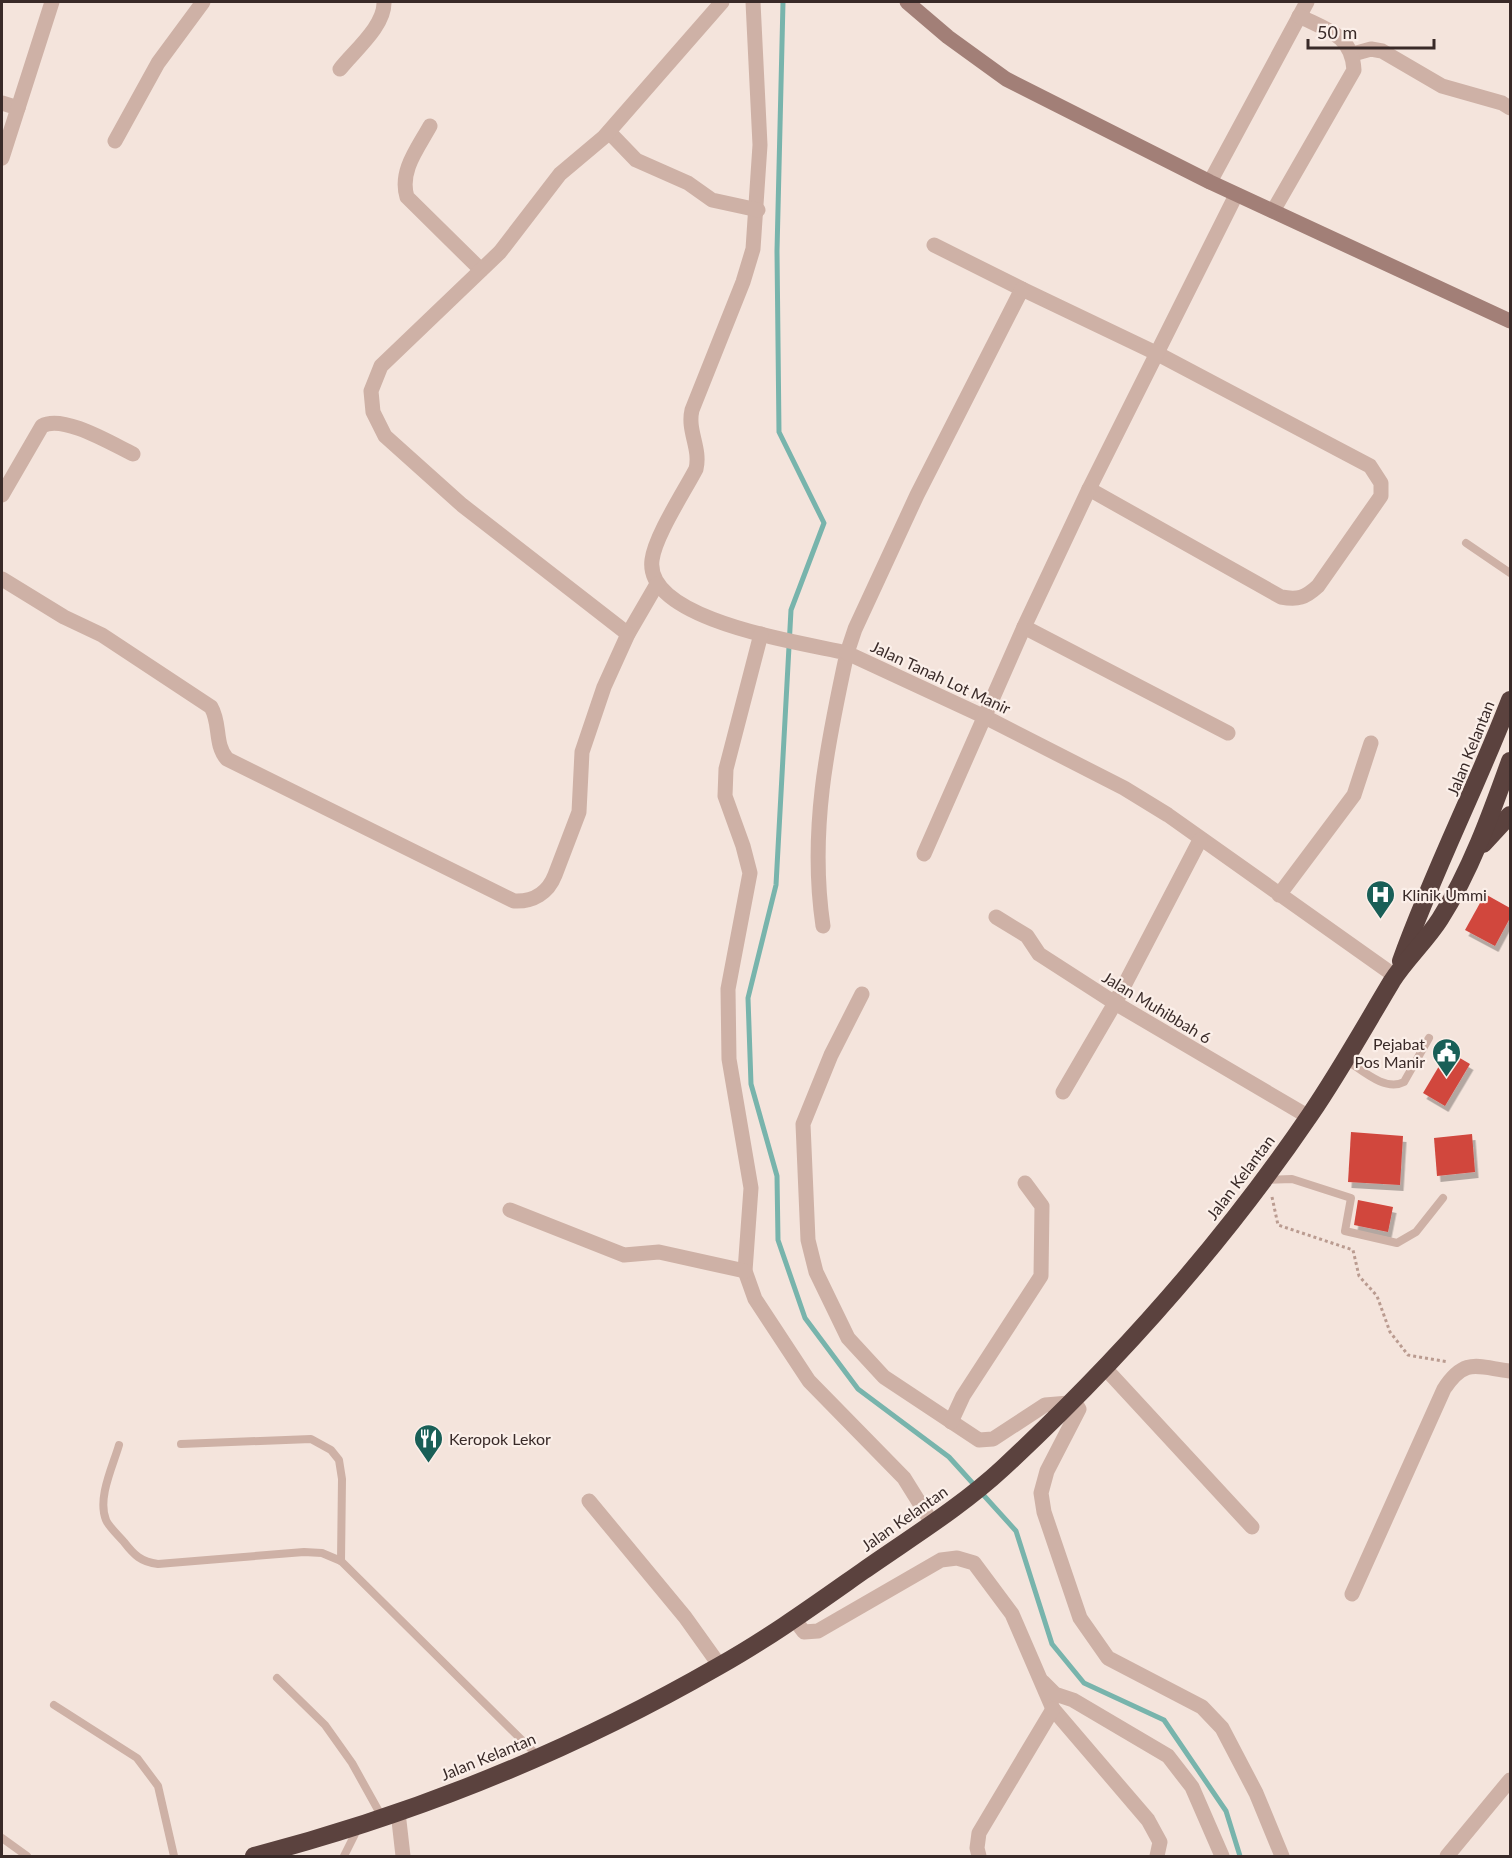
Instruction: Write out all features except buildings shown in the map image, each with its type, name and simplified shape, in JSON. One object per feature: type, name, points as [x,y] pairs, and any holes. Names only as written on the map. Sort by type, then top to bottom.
[{"type":"highway","name":"Jalan Kelantan","points":[[1395,976],[1420,908],[1484,766],[1510,700]]},
{"type":"highway","name":"Jalan Kelantan","points":[[254,1857],[360,1824],[486,1780],[590,1735],[720,1666],[794,1619],[932,1523],[1001,1470],[1071,1401],[1166,1300],[1263,1180],[1309,1117],[1346,1060],[1395,976],[1439,920],[1469,862],[1508,773]]},
{"type":"highway","points":[[1469,862],[1494,830],[1510,815]]},
{"type":"street","points":[[2,158],[52,2]]},
{"type":"street","points":[[115,141],[158,63],[203,2]]},
{"type":"street","points":[[340,69],[379,20],[384,10],[384,2]]},
{"type":"street","points":[[628,634],[462,505],[385,436],[373,412],[371,391],[381,366],[500,252],[560,174],[609,132],[722,2]]},
{"type":"street","points":[[753,2],[760,145],[758,210],[753,249],[743,282],[692,410],[690,427],[698,459],[696,469],[656,547],[652,561],[653,574],[662,588],[693,612],[768,636],[847,653],[824,767],[818,847],[823,927]]},
{"type":"street","points":[[907,2],[958,44],[1006,79],[1236,195],[1510,321]]},
{"type":"street","points":[[1210,182],[1307,2]]},
{"type":"street","points":[[1273,211],[1354,70],[1353,54],[1345,40],[1299,16]]},
{"type":"street","points":[[1353,54],[1371,49],[1382,51],[1442,86],[1502,103],[1510,108]]},
{"type":"street","points":[[2,103],[18,108]]},
{"type":"street","points":[[430,126],[406,171],[403,184],[407,197],[481,270]]},
{"type":"street","points":[[609,132],[636,160],[688,183],[712,200],[758,210]]},
{"type":"street","points":[[924,854],[935,832],[942,807],[985,717],[1023,627],[1089,489],[1236,195]]},
{"type":"street","points":[[934,245],[1158,354],[1370,466],[1381,483],[1381,496],[1318,586],[1307,596],[1296,599],[1281,597],[1089,489]]},
{"type":"street","name":"Jalan Tanah Lot Manir","points":[[1022,289],[917,495],[855,629],[847,653],[985,717],[1124,788],[1168,815],[1200,840],[1395,976]]},
{"type":"street","points":[[2,495],[42,426],[49,422],[65,423],[133,454]]},
{"type":"street","points":[[2,579],[64,617],[102,635],[211,707],[216,721],[221,752],[227,759],[514,902],[537,898],[555,875],[582,802],[580,771],[582,752],[604,687],[628,634],[662,588]]},
{"type":"street","points":[[1023,627],[1228,733]]},
{"type":"street","points":[[768,636],[726,769],[725,796],[750,873],[728,989],[729,1059],[751,1188],[746,1271],[755,1299],[808,1381],[904,1478],[932,1523]]},
{"type":"street","points":[[1279,895],[1354,795],[1371,743]]},
{"type":"street","points":[[1484,766],[1508,773]]},
{"type":"street","points":[[1063,1092],[1115,1003],[1200,840]]},
{"type":"street","name":"Jalan Muhibbah 6","points":[[996,917],[1027,936],[1039,954],[1115,1003],[1309,1117]]},
{"type":"street","points":[[862,994],[831,1055],[803,1124],[808,1240],[816,1272],[848,1338],[884,1377],[979,1440],[993,1439],[1045,1405],[1071,1401],[1079,1409],[1047,1470],[1041,1493],[1044,1512],[1080,1618],[1108,1658],[1203,1707],[1222,1728],[1256,1793],[1282,1857]]},
{"type":"street","points":[[951,1422],[963,1396],[1041,1276],[1042,1206],[1025,1183]]},
{"type":"street","points":[[510,1210],[618,1253],[637,1255],[659,1252],[746,1271]]},
{"type":"street","points":[[1104,1366],[1252,1527]]},
{"type":"street","points":[[1352,1594],[1444,1389],[1454,1374],[1467,1366],[1510,1371]]},
{"type":"street","points":[[589,1501],[685,1617],[720,1666]]},
{"type":"street","points":[[794,1619],[804,1632],[818,1631],[941,1560],[957,1558],[974,1563],[1012,1614],[1053,1709],[1148,1820],[1160,1842],[1157,1857]]},
{"type":"street","points":[[1041,1680],[1055,1694],[1073,1700],[1168,1756],[1192,1787],[1222,1857]]},
{"type":"street","points":[[979,1857],[977,1848],[980,1833],[1053,1709]]},
{"type":"street","points":[[1447,1857],[1510,1780]]},
{"type":"street","points":[[390,1814],[403,1857]]},
{"type":"lane","points":[[1466,543],[1510,573]]},
{"type":"lane","points":[[1346,1060],[1384,1083],[1398,1085],[1404,1082],[1430,1038]]},
{"type":"lane","points":[[1263,1180],[1292,1179],[1351,1198],[1345,1231],[1397,1243],[1416,1232],[1443,1198]]},
{"type":"lane","points":[[181,1444],[312,1439],[331,1450],[339,1460],[342,1479],[341,1561]]},
{"type":"lane","points":[[119,1445],[105,1496],[106,1520],[134,1555],[145,1562],[158,1564],[304,1552],[322,1553],[341,1561],[539,1757]]},
{"type":"lane","points":[[277,1677],[325,1725],[390,1814]]},
{"type":"lane","points":[[54,1705],[137,1758],[158,1786],[174,1857]]},
{"type":"lane","points":[[344,1857],[360,1824]]},
{"type":"lane","points":[[2,1838],[27,1857]]},
{"type":"path","points":[[1263,1180],[1273,1197],[1278,1225],[1353,1250],[1359,1276],[1377,1296],[1390,1332],[1408,1355],[1467,1366]]},
{"type":"waterway","points":[[783,2],[777,251],[779,432],[824,523],[791,610],[776,885],[748,998],[751,1084],[777,1176],[778,1240],[805,1318],[858,1389],[949,1457],[1016,1531],[1052,1644],[1084,1683],[1164,1720],[1226,1811],[1240,1856]]},
{"type":"place","name":"Klinik Ummi","points":[[1381,920]]},
{"type":"place","name":"Pejabat Pos Manir","points":[[1446,1078]]},
{"type":"place","name":"Keropok Lekor","points":[[428,1464]]}]
